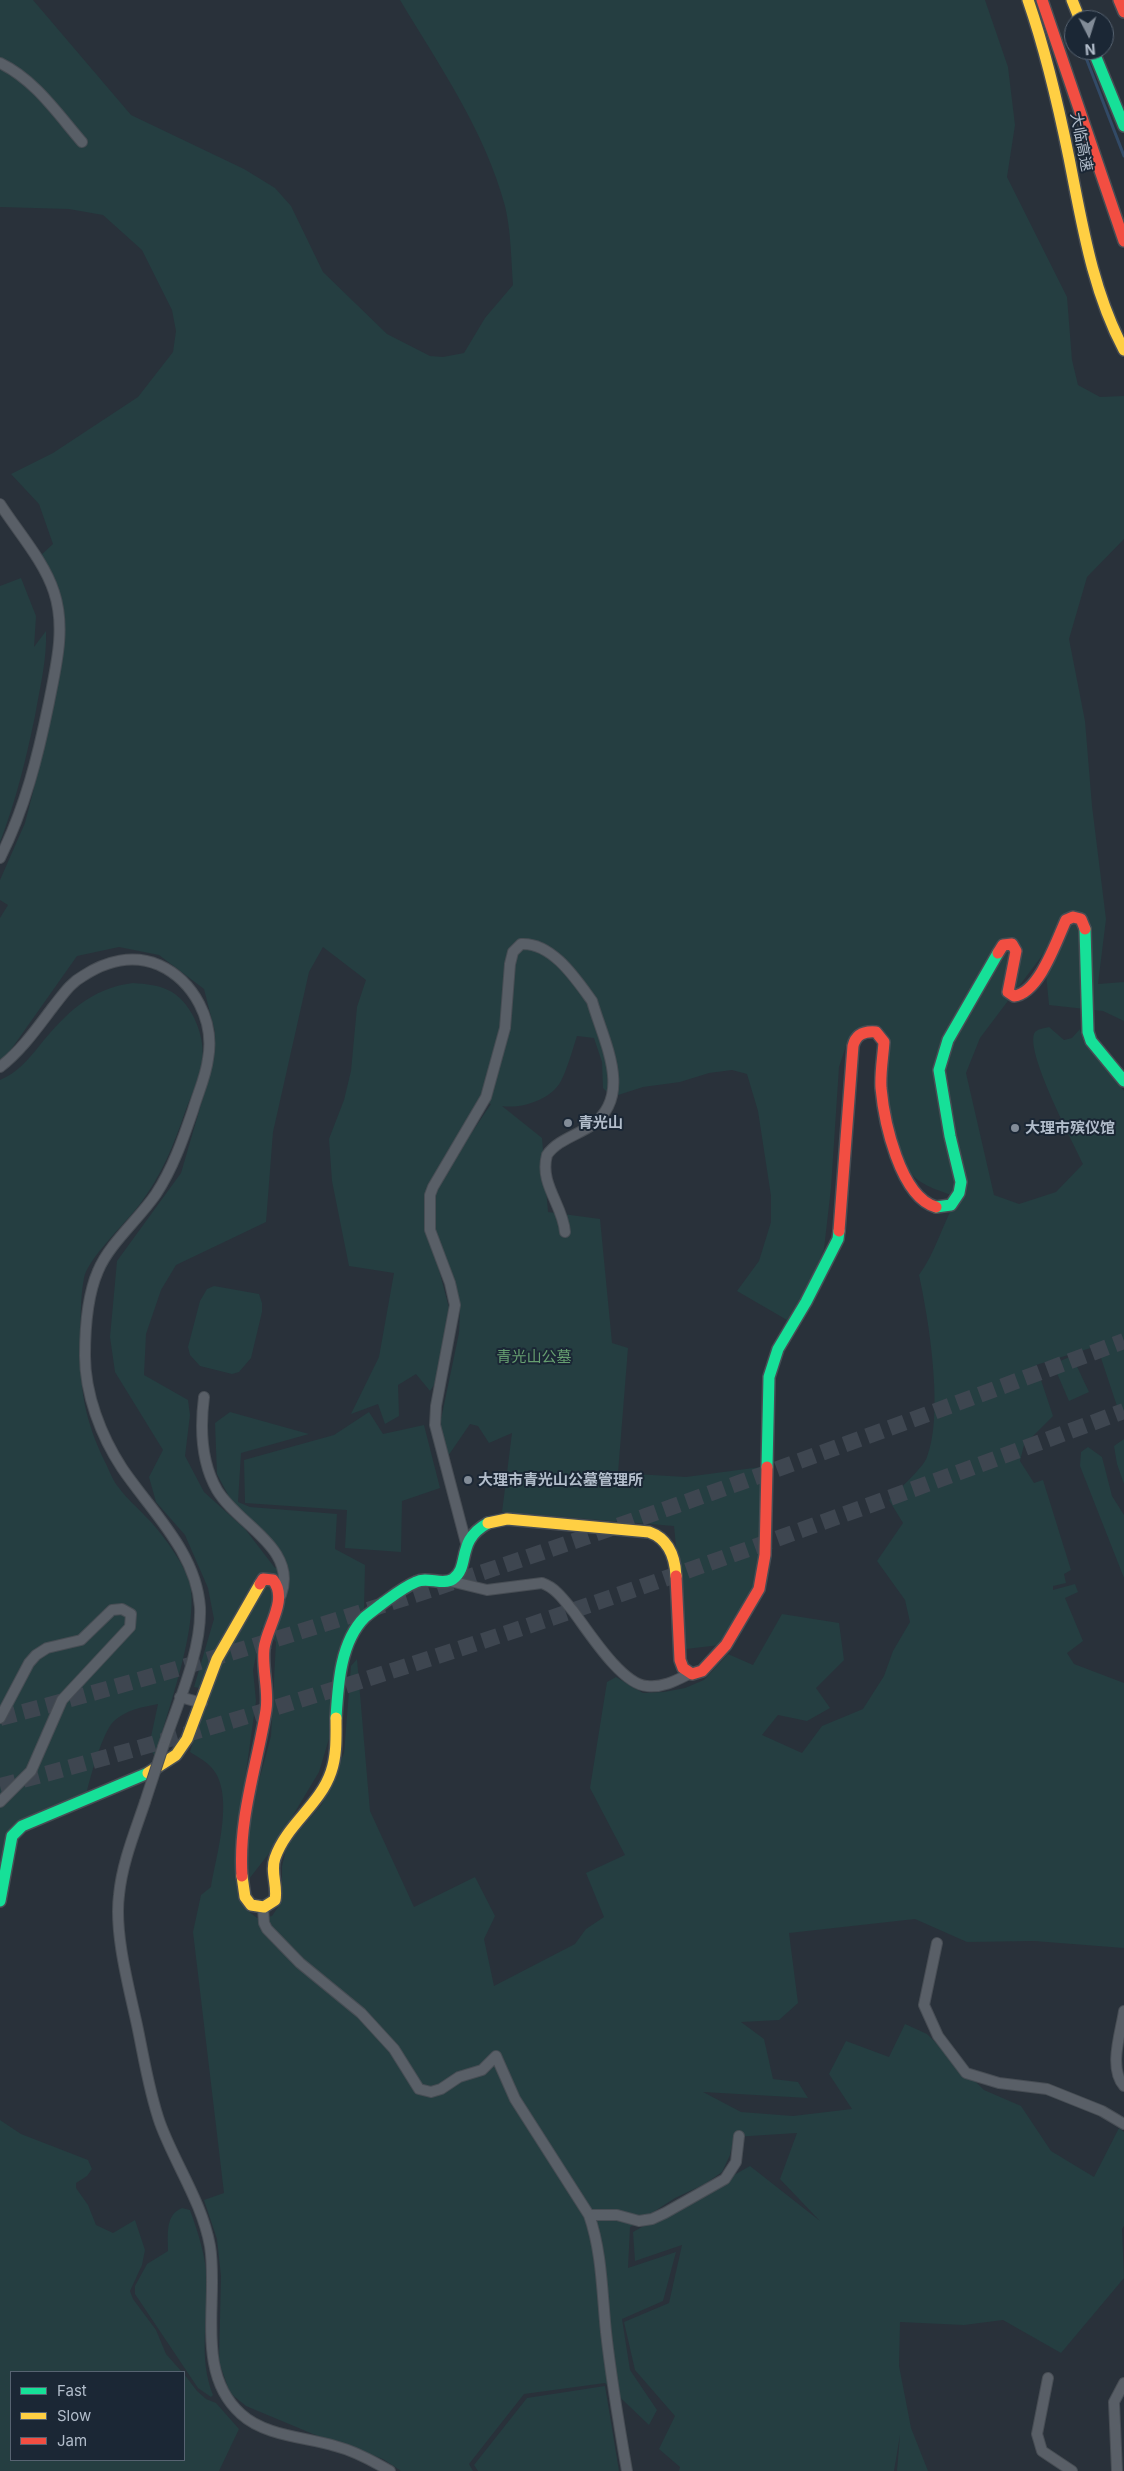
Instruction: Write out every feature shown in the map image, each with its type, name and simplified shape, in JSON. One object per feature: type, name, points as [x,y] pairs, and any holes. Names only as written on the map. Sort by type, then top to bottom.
[{"type":"main road","name":"大临高速","points":[[1028,0],[1042,40],[1056,94],[1082,223],[1100,291],[1113,328],[1124,350]]},
{"type":"main road","name":"大临高速","points":[[1042,0],[1124,240]]},
{"type":"main road","points":[[1119,0],[1124,12]]},
{"type":"main road","points":[[1097,60],[1124,126]]},
{"type":"main road","points":[[0,1901],[7,1853],[15,1832],[25,1824],[127,1785],[170,1761],[187,1739],[217,1659],[261,1581],[269,1579],[276,1584],[280,1600],[265,1641],[266,1708],[239,1843],[245,1898],[253,1906],[263,1907],[272,1904],[276,1897],[273,1866],[275,1857],[286,1838],[318,1796],[332,1770],[335,1759],[342,1669],[350,1642],[358,1625],[365,1617],[417,1582],[428,1579],[441,1582],[450,1580],[459,1572],[466,1543],[475,1531],[492,1522],[507,1519],[642,1530],[657,1534],[669,1548],[674,1558],[679,1653],[683,1668],[691,1673],[702,1671],[712,1665],[746,1614],[761,1582],[765,1555],[769,1377],[778,1349],[806,1302],[838,1239],[856,1038],[863,1032],[876,1032],[884,1042],[881,1087],[890,1143],[915,1194],[921,1200],[937,1208],[951,1205],[958,1196],[961,1185],[950,1136],[939,1070],[948,1040],[1003,945],[1012,944],[1016,951],[1008,992],[1014,996],[1023,996],[1035,984],[1066,920],[1073,916],[1082,919],[1086,928],[1088,1032],[1091,1041],[1124,1081]]},
{"type":"street","points":[[0,63],[26,79],[38,90],[82,142]]},
{"type":"street","points":[[0,504],[37,560],[54,592],[60,642],[36,764],[19,816],[0,858]]},
{"type":"street","points":[[466,1543],[435,1425],[436,1406],[455,1305],[450,1283],[433,1241],[428,1206],[433,1187],[486,1097],[505,1028],[512,952],[521,944],[538,946],[553,955],[592,1001],[614,1072],[613,1092],[605,1112],[593,1124],[559,1144],[547,1155],[546,1169],[550,1193],[562,1212],[565,1232]]},
{"type":"street","points":[[0,1067],[25,1044],[73,983],[90,972],[117,961],[140,960],[171,972],[185,983],[196,998],[207,1024],[209,1057],[187,1129],[161,1186],[98,1271],[91,1298],[85,1353],[91,1396],[109,1445],[120,1465],[176,1543],[194,1578],[200,1606],[200,1623],[194,1652],[144,1802],[121,1880],[118,1917],[130,1993],[152,2097],[169,2144],[205,2225],[210,2245],[214,2290],[212,2354],[216,2372],[231,2402],[241,2414],[251,2421],[271,2430],[339,2447],[390,2471]]},
{"type":"street","points":[[204,1397],[201,1423],[203,1446],[212,1480],[232,1510],[278,1554],[284,1576],[280,1600]]},
{"type":"street","points":[[450,1580],[487,1590],[546,1585],[561,1596],[619,1668],[632,1681],[646,1686],[660,1686],[675,1682],[691,1673]]},
{"type":"street","points":[[0,1718],[25,1671],[36,1655],[47,1648],[81,1640],[112,1610],[122,1609],[131,1614],[130,1627],[62,1700],[31,1771],[0,1802]]},
{"type":"street","points":[[180,1697],[202,1703]]},
{"type":"street","points":[[263,1907],[264,1923],[267,1929],[300,1963],[361,2013],[394,2049],[419,2089],[431,2092],[441,2089],[459,2077],[482,2070],[496,2056],[515,2099],[589,2215],[599,2256],[611,2376],[627,2471]]},
{"type":"street","points":[[937,1943],[924,2005],[938,2036],[966,2073],[999,2083],[1048,2089],[1102,2111],[1124,2124]]},
{"type":"street","points":[[1124,2010],[1116,2068],[1118,2079],[1124,2086]]},
{"type":"street","points":[[589,2215],[617,2215],[639,2221],[665,2214],[725,2179],[736,2162],[739,2136]]},
{"type":"street","points":[[1048,2378],[1036,2434],[1042,2451],[1072,2471]]},
{"type":"street","points":[[1117,2471],[1114,2402],[1124,2383]]},
{"type":"green space","name":"青光山公墓","points":[[0,0],[33,0],[131,115],[244,169],[275,188],[291,206],[323,272],[387,334],[430,356],[443,357],[464,353],[485,318],[513,285],[507,216],[486,151],[460,99],[400,0],[985,0],[1008,67],[1015,125],[1007,177],[1067,297],[1072,360],[1078,385],[1100,397],[1124,396],[1124,539],[1087,577],[1069,639],[1085,721],[1092,806],[1106,919],[1098,984],[1124,982],[1124,1021],[1103,1011],[1049,1005],[1044,953],[980,1038],[966,1073],[994,1195],[1019,1204],[1056,1192],[1083,1164],[1051,1097],[1036,1057],[1033,1042],[1035,1032],[1049,1027],[1064,1040],[1072,1038],[1080,1029],[1084,1043],[1124,1091],[1124,1417],[1121,1418],[1097,1346],[1036,1365],[1053,1416],[1024,1445],[1020,1461],[1034,1483],[1043,1480],[1071,1570],[1064,1574],[1066,1583],[1053,1586],[1053,1590],[1075,1584],[1078,1592],[1065,1598],[1083,1641],[1067,1653],[1074,1664],[1124,1683],[1124,1948],[1034,1941],[967,1942],[915,1919],[789,1933],[798,2003],[779,2020],[741,2022],[764,2039],[773,2079],[798,2082],[808,2098],[703,2092],[741,2112],[793,2116],[852,2109],[829,2074],[846,2041],[889,2057],[905,2024],[927,2034],[984,2090],[1021,2106],[1051,2151],[1094,2177],[1119,2128],[1124,2132],[1124,2226],[1122,2229],[1124,2278],[1061,2353],[1003,2320],[964,2325],[900,2322],[899,2366],[911,2428],[928,2471],[897,2471],[900,2435],[894,2471],[679,2471],[680,2467],[659,2449],[675,2416],[635,2370],[624,2322],[669,2303],[682,2245],[635,2261],[633,2232],[750,2166],[820,2221],[780,2179],[797,2133],[734,2137],[730,2155],[722,2172],[705,2184],[675,2198],[630,2227],[628,2268],[676,2252],[663,2301],[622,2319],[630,2370],[657,2410],[649,2425],[605,2383],[524,2394],[469,2464],[473,2471],[401,2471],[383,2459],[313,2434],[246,2406],[230,2393],[219,2362],[221,2276],[217,2239],[204,2200],[224,2193],[193,1932],[201,1895],[211,1887],[222,1823],[222,1790],[217,1776],[207,1763],[190,1752],[208,1690],[194,1687],[214,1619],[208,1588],[185,1535],[156,1502],[149,1477],[163,1450],[115,1372],[110,1337],[117,1261],[181,1173],[207,1084],[215,1032],[204,989],[159,955],[119,947],[77,956],[5,1058],[0,1059],[0,918],[8,905],[0,900],[0,880],[25,823],[34,788],[63,652],[64,621],[40,556],[53,544],[39,504],[11,474],[53,453],[138,397],[173,352],[176,331],[172,310],[142,250],[103,215],[69,209],[0,207]],"holes":[[[323,947],[366,980],[357,1007],[351,1071],[344,1100],[329,1139],[332,1181],[349,1266],[394,1273],[379,1357],[351,1414],[378,1404],[385,1424],[399,1416],[398,1385],[416,1374],[430,1391],[442,1373],[452,1319],[431,1240],[428,1205],[439,1184],[432,1211],[436,1252],[460,1311],[459,1333],[440,1424],[448,1456],[470,1424],[478,1426],[489,1443],[512,1433],[502,1512],[674,1526],[686,1649],[720,1645],[754,1591],[761,1534],[761,1467],[686,1477],[618,1473],[628,1348],[612,1343],[600,1219],[548,1212],[542,1138],[502,1106],[510,1107],[535,1102],[556,1088],[566,1070],[577,1036],[594,1038],[602,1062],[603,1088],[612,1097],[643,1087],[680,1082],[709,1073],[732,1070],[747,1074],[758,1111],[771,1196],[771,1222],[759,1261],[737,1291],[787,1320],[808,1287],[824,1249],[831,1188],[839,1067],[846,1046],[881,1032],[890,1124],[900,1157],[908,1170],[918,1180],[958,1197],[930,1257],[919,1275],[927,1317],[933,1367],[934,1417],[932,1439],[925,1461],[916,1473],[889,1500],[903,1523],[877,1561],[905,1600],[910,1622],[893,1651],[884,1676],[863,1709],[822,1726],[802,1753],[762,1735],[778,1715],[807,1721],[830,1708],[816,1688],[844,1660],[839,1623],[782,1614],[753,1665],[728,1654],[704,1680],[685,1688],[643,1693],[616,1677],[607,1682],[590,1788],[625,1855],[586,1873],[604,1917],[586,1929],[575,1944],[494,1986],[484,1939],[495,1916],[475,1877],[414,1907],[370,1811],[357,1659],[351,1666],[344,1753],[322,1804],[287,1845],[282,1866],[282,1901],[272,1916],[257,1918],[248,1911],[245,1779],[256,1701],[253,1670],[262,1627],[276,1642],[271,1736],[247,1825],[249,1879],[274,1847],[319,1772],[334,1722],[340,1645],[364,1610],[365,1565],[335,1549],[337,1514],[250,1507],[238,1502],[241,1453],[309,1434],[230,1412],[215,1423],[217,1474],[234,1506],[281,1552],[275,1568],[245,1529],[204,1492],[185,1456],[190,1415],[188,1400],[144,1375],[146,1334],[161,1290],[176,1265],[266,1222],[273,1132],[309,972]],[[477,1101],[491,1104],[441,1178]]]},
{"type":"green space","points":[[21,578],[36,616],[34,647],[46,631],[45,652],[43,674],[24,764],[0,842],[0,586]]},
{"type":"green space","points":[[133,983],[163,988],[172,992],[186,1005],[200,1033],[203,1053],[202,1062],[197,1081],[161,1171],[140,1204],[100,1251],[84,1278],[81,1301],[80,1340],[82,1389],[93,1433],[113,1479],[125,1496],[165,1539],[188,1576],[192,1602],[190,1623],[180,1670],[155,1757],[149,1746],[158,1704],[134,1710],[119,1717],[110,1726],[106,1734],[87,1791],[18,1824],[0,1879],[0,1080],[22,1066],[59,1023],[80,1004],[104,990]]},
{"type":"green space","points":[[214,1286],[259,1294],[262,1303],[262,1312],[251,1358],[239,1372],[232,1374],[200,1366],[190,1355],[188,1347],[200,1301],[207,1289]]},
{"type":"green space","points":[[1072,1356],[1089,1392],[1069,1401],[1053,1364]]},
{"type":"green space","points":[[369,1412],[383,1434],[424,1425],[440,1488],[402,1501],[401,1552],[345,1548],[347,1510],[245,1503],[244,1460],[334,1435]]},
{"type":"green space","points":[[1124,1439],[1124,1484],[1117,1464],[1114,1446]]},
{"type":"green space","points":[[1088,1447],[1102,1457],[1112,1496],[1124,1515],[1124,1578],[1080,1466],[1081,1452]]},
{"type":"green space","points":[[0,2120],[21,2134],[88,2160],[92,2169],[87,2176],[76,2183],[76,2188],[88,2205],[96,2225],[113,2233],[135,2220],[145,2250],[142,2265],[130,2291],[133,2299],[156,2330],[166,2354],[181,2371],[10,2371],[10,2461],[185,2461],[185,2375],[197,2391],[206,2399],[216,2403],[239,2429],[219,2471],[0,2471]]},
{"type":"green space","points":[[182,2208],[190,2210],[199,2236],[205,2263],[207,2296],[205,2353],[208,2381],[213,2395],[211,2397],[198,2388],[135,2294],[135,2286],[147,2264],[168,2251],[170,2220]]},
{"type":"green space","points":[[605,2386],[619,2471],[478,2471],[474,2465],[527,2398]]},
{"type":"waterway","points":[[1087,60],[1124,156]]},
{"type":"tunnel","points":[[0,1718],[143,1679],[426,1591],[706,1495],[1124,1341]]},
{"type":"tunnel","points":[[0,1786],[143,1747],[285,1705],[426,1660],[706,1564],[1124,1411]]},
{"type":"traffic: fast","points":[[1097,60],[1124,126]]},
{"type":"traffic: fast","points":[[1085,929],[1088,1032],[1091,1041],[1124,1081]]},
{"type":"traffic: fast","points":[[936,1207],[951,1205],[959,1193],[961,1182],[950,1136],[939,1070],[948,1040],[998,953]]},
{"type":"traffic: fast","points":[[767,1467],[769,1377],[778,1349],[806,1302],[838,1239],[839,1231]]},
{"type":"traffic: fast","points":[[336,1718],[342,1664],[345,1651],[357,1627],[370,1613],[412,1584],[420,1580],[445,1582],[453,1579],[458,1574],[471,1538],[488,1523]]},
{"type":"traffic: fast","points":[[0,1901],[12,1836],[22,1826],[148,1773]]},
{"type":"traffic: slow","points":[[1028,0],[1056,98],[1089,256],[1104,304],[1124,350]]},
{"type":"traffic: slow","points":[[1072,0],[1076,10]]},
{"type":"traffic: slow","points":[[488,1523],[507,1519],[649,1532],[662,1539],[670,1550],[676,1576]]},
{"type":"traffic: slow","points":[[148,1773],[176,1755],[187,1739],[217,1659],[260,1584]]},
{"type":"traffic: slow","points":[[242,1876],[245,1897],[251,1905],[264,1907],[275,1900],[276,1890],[273,1868],[275,1858],[287,1835],[326,1784],[334,1759],[336,1718]]},
{"type":"traffic: jam","points":[[1042,0],[1124,241]]},
{"type":"traffic: jam","points":[[1119,0],[1124,12]]},
{"type":"traffic: jam","points":[[998,953],[1003,945],[1012,944],[1016,951],[1008,992],[1014,996],[1023,993],[1039,976],[1052,953],[1066,920],[1073,917],[1081,919],[1085,929]]},
{"type":"traffic: jam","points":[[839,1231],[853,1046],[858,1036],[868,1032],[876,1032],[884,1042],[881,1088],[890,1138],[896,1156],[913,1189],[923,1200],[936,1207]]},
{"type":"traffic: jam","points":[[676,1576],[680,1660],[683,1668],[692,1674],[702,1671],[726,1645],[759,1589],[765,1555],[767,1467]]},
{"type":"traffic: jam","points":[[242,1876],[245,1813],[266,1710],[264,1649],[279,1596],[273,1580],[263,1579],[260,1584]]},
{"type":"place","name":"青光山","points":[[568,1123]]},
{"type":"place","name":"大理市殡仪馆","points":[[1015,1128]]},
{"type":"place","name":"大理市青光山公墓管理所","points":[[468,1480]]}]
